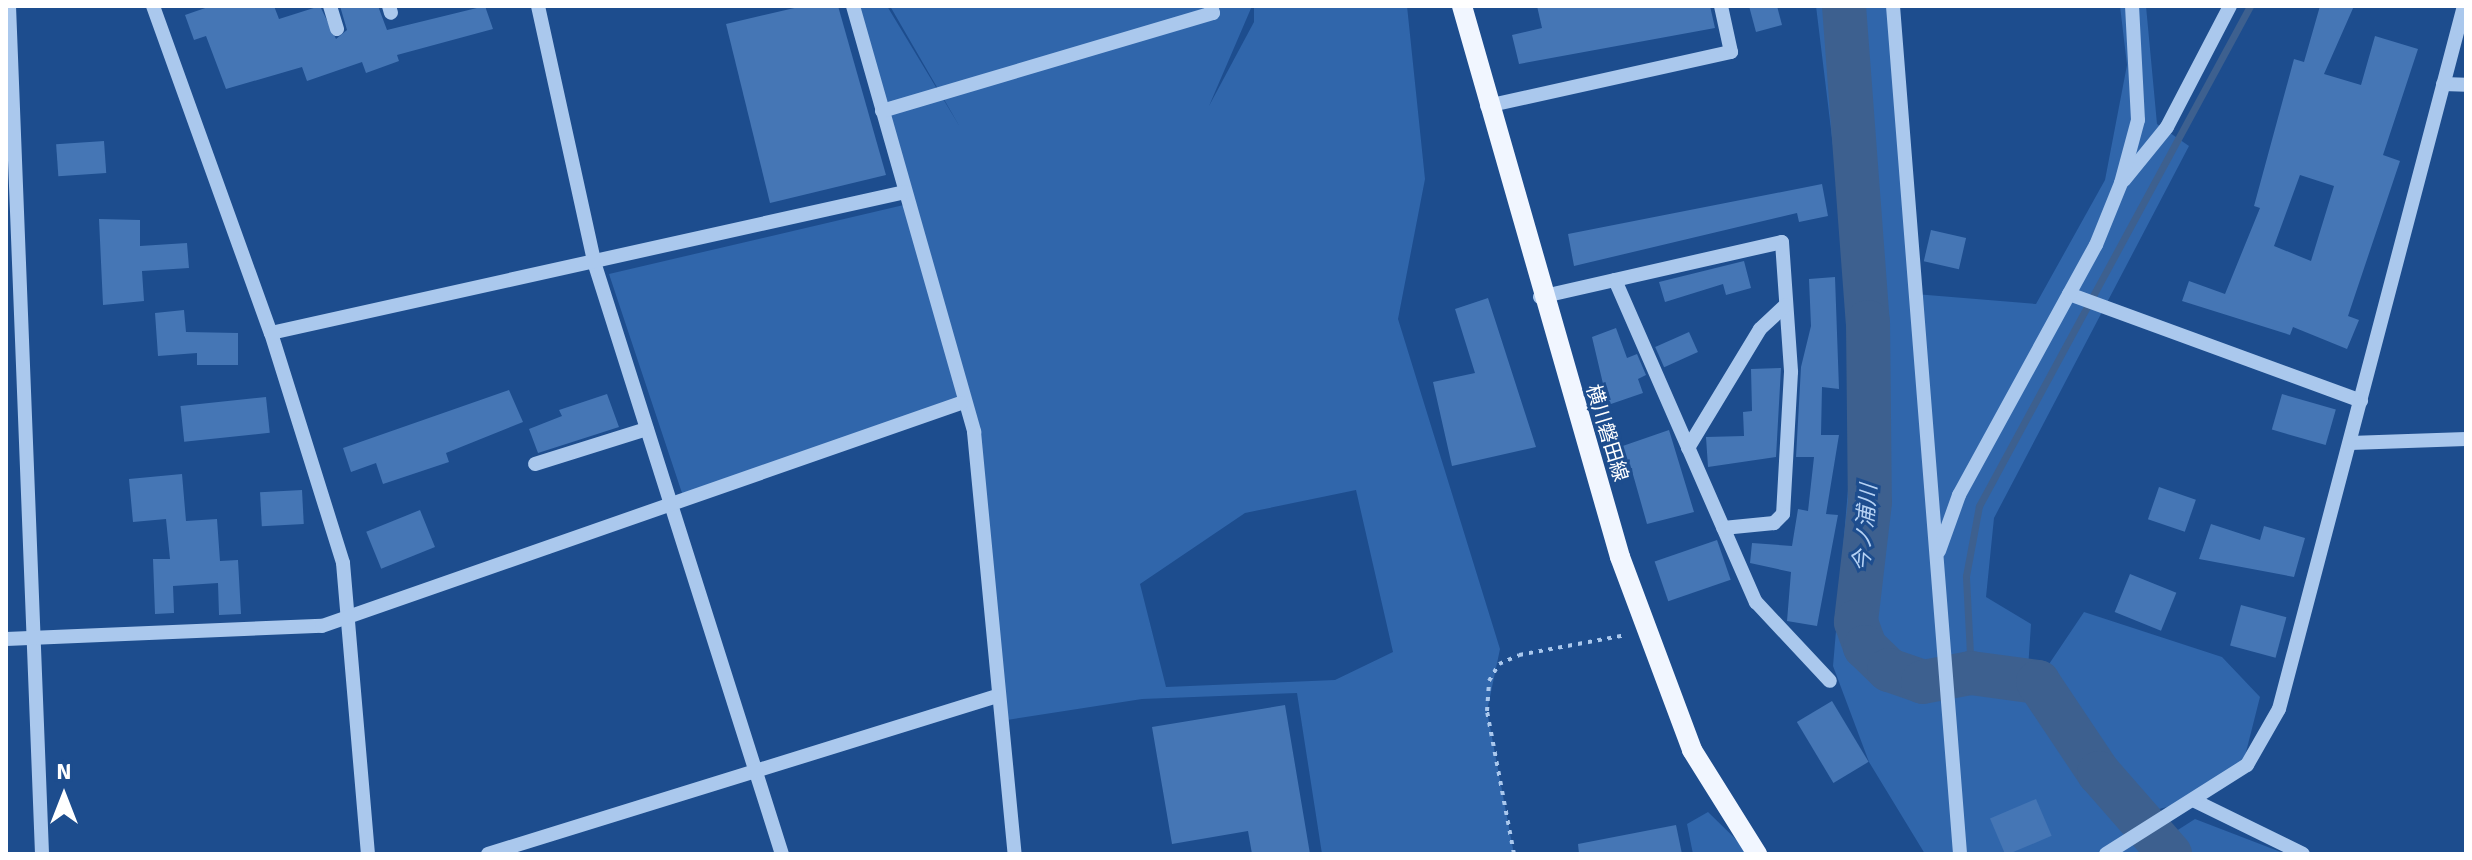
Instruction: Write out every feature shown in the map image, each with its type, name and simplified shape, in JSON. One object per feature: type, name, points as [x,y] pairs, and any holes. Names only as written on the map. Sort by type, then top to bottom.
[{"type":"main road","name":"横川磐田線","points":[[1462,6],[1540,297],[1647,631],[1692,750],[1757,854]]},
{"type":"street","points":[[9,6],[42,854]]},
{"type":"street","points":[[153,6],[271,333],[343,563],[368,854]]},
{"type":"street","points":[[330,6],[337,29]]},
{"type":"street","points":[[538,6],[595,265],[782,854]]},
{"type":"street","points":[[853,6],[961,403],[974,432],[997,696],[1015,854]]},
{"type":"street","points":[[882,111],[1213,13],[1211,6]]},
{"type":"street","points":[[1487,106],[1731,52],[1721,6]]},
{"type":"street","points":[[1893,6],[1929,502],[1939,552],[1941,633],[1960,854]]},
{"type":"street","points":[[1939,552],[1959,495],[2069,294],[2121,183],[2138,120],[2132,6]]},
{"type":"street","points":[[2121,183],[2167,127],[2230,6]]},
{"type":"street","points":[[2106,854],[2174,816],[2247,765],[2279,709],[2464,6]]},
{"type":"street","points":[[2443,84],[2466,85]]},
{"type":"street","points":[[271,333],[595,265],[905,192]]},
{"type":"street","points":[[1540,297],[1782,242],[1791,372],[1783,514],[1774,523],[1723,528]]},
{"type":"street","points":[[1615,280],[1756,602],[1830,681]]},
{"type":"street","points":[[2069,294],[2361,401]]},
{"type":"street","points":[[1688,448],[1760,329],[1786,305]]},
{"type":"street","points":[[6,639],[347,619],[672,510],[961,403]]},
{"type":"street","points":[[535,464],[647,429]]},
{"type":"street","points":[[2350,443],[2466,439]]},
{"type":"street","points":[[488,854],[997,696]]},
{"type":"street","points":[[2195,801],[2303,854]]},
{"type":"path","points":[[1514,854],[1487,711],[1489,681],[1499,664],[1647,631]]},
{"type":"shaded area","points":[[860,6],[887,6],[960,127],[890,6],[1252,6],[1209,106],[1254,22],[1254,6],[1407,6],[1425,179],[1398,319],[1500,649],[1487,711],[1514,854],[1322,854],[1297,693],[1142,699],[1007,720],[980,493],[961,403],[683,496],[609,274],[908,204]],"holes":[[[1356,490],[1393,652],[1335,680],[1166,687],[1140,584],[1245,513]]]},
{"type":"shaded area","points":[[1816,6],[1893,6],[1915,294],[2036,304],[2105,180],[2127,65],[2120,6],[2146,6],[2157,124],[2189,146],[1994,518],[1986,597],[2031,624],[2028,669],[2037,682],[2084,612],[2222,657],[2260,697],[2244,760],[2175,805],[2136,815],[2159,842],[2195,819],[2286,854],[1925,854],[1869,762],[1833,666],[1859,360]]},
{"type":"shaded area","points":[[1708,812],[1751,854],[1693,854],[1687,824]]},
{"type":"building","points":[[211,6],[274,6],[279,19],[320,6],[336,39],[347,30],[340,6],[378,6],[387,30],[485,6],[493,29],[397,55],[399,61],[366,73],[362,62],[307,81],[302,67],[226,89],[206,36],[194,40],[185,15]]},
{"type":"building","points":[[803,6],[838,6],[886,175],[770,203],[726,24]]},
{"type":"building","points":[[1537,6],[1710,6],[1715,28],[1519,64],[1512,35],[1542,28]]},
{"type":"building","points":[[1749,6],[1777,6],[1782,25],[1756,32]]},
{"type":"building","points":[[2320,6],[2354,6],[2324,74],[2361,85],[2375,36],[2418,49],[2383,155],[2400,161],[2348,316],[2359,320],[2347,349],[2293,327],[2290,335],[2182,301],[2189,281],[2225,294],[2260,208],[2254,206],[2294,59],[2304,62]],"holes":[[[2300,175],[2334,186],[2311,261],[2274,246]]]},
{"type":"building","points":[[104,141],[106,173],[58,176],[56,144]]},
{"type":"building","points":[[1822,184],[1828,216],[1799,222],[1797,213],[1574,266],[1568,234]]},
{"type":"building","points":[[99,219],[140,220],[140,246],[187,243],[189,268],[142,271],[144,301],[103,305]]},
{"type":"building","points":[[1931,230],[1966,238],[1959,269],[1924,261]]},
{"type":"building","points":[[1744,261],[1751,288],[1726,295],[1723,284],[1665,302],[1659,282]]},
{"type":"building","points":[[1835,277],[1839,389],[1822,387],[1821,435],[1839,435],[1826,514],[1838,515],[1817,626],[1787,621],[1791,572],[1750,563],[1752,543],[1792,546],[1798,509],[1808,511],[1814,457],[1796,457],[1801,367],[1811,326],[1809,279]]},
{"type":"building","points":[[1488,298],[1536,447],[1452,466],[1433,382],[1475,373],[1455,309]]},
{"type":"building","points":[[184,310],[186,332],[238,333],[238,365],[197,365],[197,353],[158,356],[155,313]]},
{"type":"building","points":[[1616,328],[1627,358],[1637,354],[1646,375],[1638,379],[1643,393],[1608,405],[1592,337]]},
{"type":"building","points":[[1689,332],[1698,352],[1664,367],[1655,347]]},
{"type":"building","points":[[1781,368],[1776,457],[1708,467],[1706,437],[1744,436],[1743,412],[1752,411],[1751,369]]},
{"type":"building","points":[[509,390],[523,422],[446,453],[449,462],[383,484],[376,463],[351,472],[343,448]]},
{"type":"building","points":[[607,394],[619,427],[538,453],[529,429],[562,416],[559,410]]},
{"type":"building","points":[[2282,394],[2336,409],[2326,445],[2272,430]]},
{"type":"building","points":[[266,397],[270,433],[184,442],[180,406]]},
{"type":"building","points":[[1669,430],[1694,512],[1647,524],[1630,464],[1622,468],[1614,449]]},
{"type":"building","points":[[182,474],[186,521],[217,519],[220,561],[238,560],[241,614],[219,615],[218,583],[173,586],[174,613],[155,614],[153,559],[170,559],[166,519],[133,522],[129,479]]},
{"type":"building","points":[[2159,487],[2196,500],[2185,532],[2148,519]]},
{"type":"building","points":[[302,490],[304,524],[262,526],[260,492]]},
{"type":"building","points":[[420,510],[435,547],[381,569],[366,532]]},
{"type":"building","points":[[2211,524],[2260,540],[2264,526],[2305,538],[2294,577],[2199,559]]},
{"type":"building","points":[[1717,540],[1731,580],[1668,601],[1655,561]]},
{"type":"building","points":[[2130,574],[2176,593],[2161,631],[2115,612]]},
{"type":"building","points":[[2241,605],[2286,617],[2276,658],[2230,646]]},
{"type":"building","points":[[1832,701],[1869,762],[1833,783],[1797,722]]},
{"type":"building","points":[[1285,705],[1310,854],[1252,854],[1248,831],[1172,844],[1152,727]]},
{"type":"building","points":[[2036,799],[2052,836],[2005,854],[1990,819]]},
{"type":"building","points":[[1676,825],[1682,854],[1579,854],[1578,844]]},
{"type":"waterway","name":"今ノ浦川","points":[[1844,6],[1868,322],[1870,502],[1856,622],[1865,647],[1889,670],[1923,682],[1971,673],[2038,682],[2099,773],[2170,854]]},
{"type":"waterway","points":[[1971,673],[1966,576],[1979,506],[2250,6]]}]
